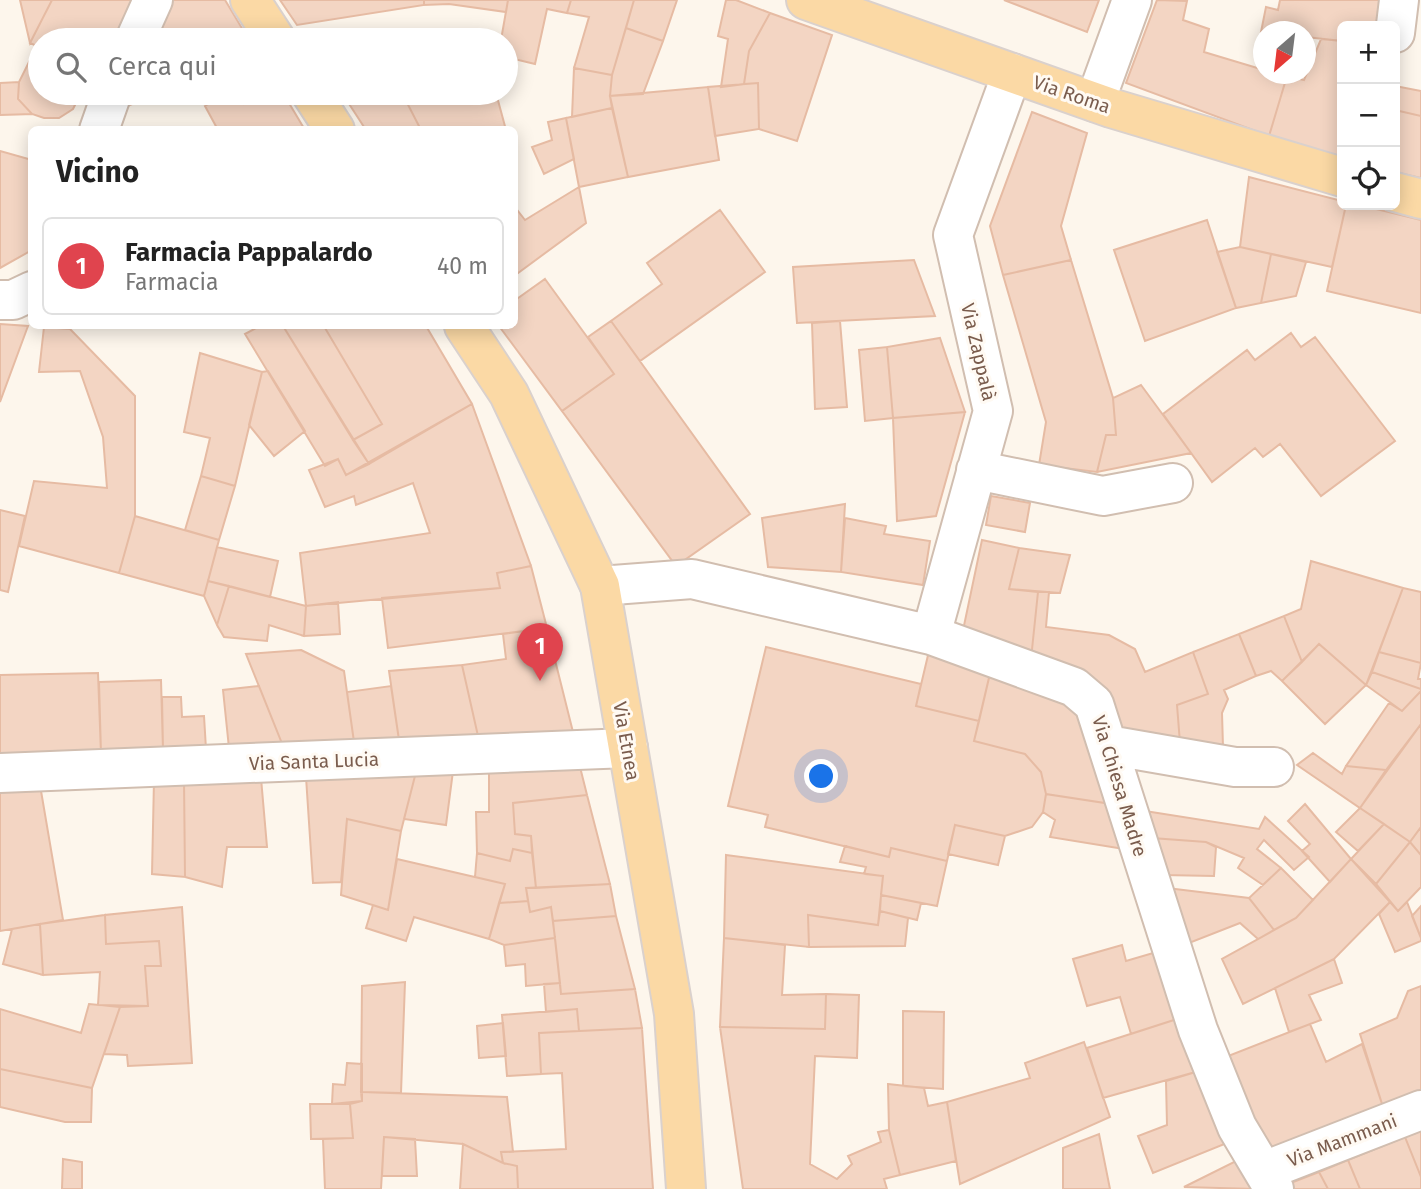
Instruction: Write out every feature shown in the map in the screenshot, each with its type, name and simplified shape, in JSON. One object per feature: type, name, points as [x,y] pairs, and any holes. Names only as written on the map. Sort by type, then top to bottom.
[{"type":"main road","points":[[250,0],[268,28]]},
{"type":"main road","name":"Via Roma","points":[[806,0],[1095,103],[1337,176]]},
{"type":"main road","points":[[319,105],[332,126]]},
{"type":"main road","points":[[1400,193],[1421,199]]},
{"type":"main road","name":"Via Etnea","points":[[466,329],[509,394],[600,586],[674,1014],[686,1189]]},
{"type":"street","points":[[140,28],[153,0]]},
{"type":"street","points":[[1095,103],[1132,0]]},
{"type":"street","points":[[1396,21],[1399,0]]},
{"type":"street","name":"Via Zappalà","points":[[931,635],[993,411],[953,235],[1012,73]]},
{"type":"street","points":[[100,126],[108,105]]},
{"type":"street","points":[[0,300],[13,300],[28,293]]},
{"type":"street","points":[[976,470],[1103,496],[1172,483]]},
{"type":"street","name":"Via Chiesa Madre","points":[[600,586],[692,579],[931,635],[1074,687],[1094,704],[1198,1030],[1237,1127],[1269,1180]]},
{"type":"street","points":[[1108,745],[1235,767],[1274,767]]},
{"type":"street","name":"Via Santa Lucia","points":[[0,773],[628,748]]},
{"type":"street","name":"Via Mammani","points":[[1269,1180],[1421,1110]]},
{"type":"building","points":[[20,0],[52,0],[38,28],[28,28],[28,34]]},
{"type":"building","points":[[52,0],[134,0],[120,28],[38,28]]},
{"type":"building","points":[[171,0],[225,0],[242,28],[158,28]]},
{"type":"building","points":[[280,0],[424,0],[424,5],[297,25]]},
{"type":"building","points":[[424,0],[508,0],[506,12],[449,4],[424,5]]},
{"type":"building","points":[[508,0],[571,0],[567,13],[547,9],[535,64],[518,60],[518,28],[503,28]]},
{"type":"building","points":[[571,0],[634,0],[612,75],[574,68],[589,17],[567,13]]},
{"type":"building","points":[[634,0],[677,0],[663,41],[626,28]]},
{"type":"building","points":[[726,0],[736,0],[770,13],[749,51],[744,84],[721,87],[728,39],[718,36]]},
{"type":"building","points":[[1004,0],[1099,0],[1087,32]]},
{"type":"building","points":[[1157,0],[1187,1],[1183,20],[1209,29],[1204,52],[1253,67],[1253,84],[1285,84],[1269,136],[1126,83]]},
{"type":"building","points":[[1280,0],[1387,0],[1383,21],[1337,21],[1337,40],[1316,38],[1316,21],[1263,21],[1266,7],[1278,10]]},
{"type":"building","points":[[770,13],[832,35],[797,141],[759,129],[758,83],[744,84],[749,51]]},
{"type":"building","points":[[626,28],[663,41],[643,94],[610,96],[612,75]]},
{"type":"building","points":[[1321,39],[1337,41],[1337,156],[1269,136],[1285,84],[1316,84],[1316,51]]},
{"type":"building","points":[[28,64],[28,105],[75,105],[59,118],[44,118],[32,114],[18,99],[19,82]]},
{"type":"building","points":[[574,68],[612,75],[612,108],[572,117]]},
{"type":"building","points":[[19,82],[18,99],[32,114],[0,115],[0,83]]},
{"type":"building","points":[[758,83],[759,129],[715,136],[708,87]]},
{"type":"building","points":[[708,87],[719,160],[628,177],[610,96]]},
{"type":"building","points":[[1400,87],[1421,91],[1421,116],[1400,111]]},
{"type":"building","points":[[290,105],[303,126],[216,126],[205,106]]},
{"type":"building","points":[[350,105],[408,105],[419,126],[363,126]]},
{"type":"building","points":[[408,105],[499,105],[505,126],[419,126]]},
{"type":"building","points":[[612,108],[628,177],[579,187],[566,118]]},
{"type":"building","points":[[1400,111],[1421,116],[1421,178],[1400,173]]},
{"type":"building","points":[[1032,112],[1087,133],[1061,226],[1071,260],[1003,275],[990,226]]},
{"type":"building","points":[[566,118],[574,159],[544,174],[532,147],[552,140],[548,122]]},
{"type":"building","points":[[0,151],[28,159],[28,252],[0,268]]},
{"type":"building","points":[[1249,177],[1337,200],[1337,210],[1345,210],[1332,267],[1240,247]]},
{"type":"building","points":[[579,187],[586,223],[518,273],[518,211],[525,220]]},
{"type":"building","points":[[720,210],[765,272],[640,361],[611,321],[662,284],[647,263]]},
{"type":"building","points":[[1345,210],[1380,210],[1421,220],[1421,313],[1327,291]]},
{"type":"building","points":[[1207,220],[1236,308],[1145,341],[1114,250]]},
{"type":"building","points":[[1240,247],[1271,254],[1261,303],[1236,308],[1217,252]]},
{"type":"building","points":[[1271,254],[1306,262],[1296,296],[1261,303]]},
{"type":"building","points":[[914,260],[935,316],[797,323],[793,267]]},
{"type":"building","points":[[1071,260],[1113,398],[1116,435],[1106,435],[1097,472],[1039,465],[1046,422],[1003,275]]},
{"type":"building","points":[[545,279],[614,374],[562,411],[501,329],[518,329],[518,298]]},
{"type":"building","points":[[611,321],[750,514],[676,566],[562,411],[614,374],[588,337]]},
{"type":"building","points":[[840,321],[847,407],[815,409],[812,323]]},
{"type":"building","points":[[0,324],[28,326],[0,402]]},
{"type":"building","points":[[44,329],[70,329],[135,396],[135,516],[119,573],[19,546],[34,481],[107,488],[103,437],[80,371],[39,372]]},
{"type":"building","points":[[254,329],[285,329],[369,464],[346,475],[338,459],[325,466],[245,334]]},
{"type":"building","points":[[285,329],[326,329],[382,424],[353,440]]},
{"type":"building","points":[[326,329],[428,329],[472,404],[369,464],[353,440],[382,424]]},
{"type":"building","points":[[1291,333],[1301,347],[1315,337],[1395,441],[1321,496],[1280,444],[1263,457],[1255,448],[1212,482],[1163,414],[1247,350],[1255,360]]},
{"type":"building","points":[[940,338],[965,412],[893,418],[887,347]]},
{"type":"building","points":[[887,347],[893,418],[865,421],[859,350]]},
{"type":"building","points":[[200,353],[262,372],[235,486],[201,476],[210,438],[184,432]]},
{"type":"building","points":[[268,371],[305,431],[274,456],[249,425],[262,372]]},
{"type":"building","points":[[1141,385],[1191,453],[1097,472],[1106,435],[1116,435],[1113,398]]},
{"type":"building","points":[[472,404],[531,566],[497,573],[500,588],[306,606],[300,553],[430,533],[413,483],[356,505],[354,496],[325,507],[309,470],[338,459],[346,475]]},
{"type":"building","points":[[965,412],[936,516],[897,521],[893,418]]},
{"type":"building","points":[[201,476],[235,486],[219,540],[185,530]]},
{"type":"building","points":[[991,496],[1030,503],[1025,532],[986,525]]},
{"type":"building","points":[[845,504],[841,572],[768,567],[762,518]]},
{"type":"building","points":[[0,510],[25,516],[8,592],[0,590]]},
{"type":"building","points":[[135,516],[219,540],[204,596],[119,573]]},
{"type":"building","points":[[845,518],[886,526],[884,534],[930,541],[923,585],[841,572]]},
{"type":"building","points":[[982,540],[1019,548],[1009,589],[1038,592],[1031,659],[962,635]]},
{"type":"building","points":[[217,547],[278,561],[270,597],[208,581]]},
{"type":"building","points":[[1019,548],[1070,555],[1060,593],[1009,589]]},
{"type":"building","points":[[1311,561],[1403,588],[1366,685],[1319,644],[1302,662],[1284,616],[1301,609]]},
{"type":"building","points":[[531,566],[547,628],[388,648],[382,598],[500,588],[497,573]]},
{"type":"building","points":[[208,581],[229,586],[217,625],[204,596]]},
{"type":"building","points":[[229,586],[306,606],[304,636],[269,625],[267,641],[224,637],[217,625]]},
{"type":"building","points":[[1403,588],[1421,592],[1421,663],[1379,652]]},
{"type":"building","points":[[1038,592],[1049,592],[1046,627],[1109,635],[1135,649],[1145,672],[1193,652],[1208,694],[1177,705],[1180,743],[1121,734],[1031,659]]},
{"type":"building","points":[[338,602],[340,634],[304,636],[306,606]]},
{"type":"building","points":[[1284,616],[1302,662],[1282,681],[1271,671],[1256,676],[1239,634]]},
{"type":"building","points":[[547,628],[573,732],[478,736],[462,665],[506,659],[503,634]]},
{"type":"building","points":[[1239,634],[1256,676],[1224,690],[1228,699],[1222,713],[1223,747],[1180,743],[1177,705],[1208,694],[1193,652]]},
{"type":"building","points":[[1319,644],[1366,685],[1325,724],[1282,681]]},
{"type":"building","points":[[766,647],[921,684],[916,706],[979,721],[974,741],[1025,754],[1041,772],[1046,794],[1043,812],[1032,827],[1005,836],[955,825],[947,861],[891,848],[889,857],[765,827],[768,815],[728,806]]},
{"type":"building","points":[[301,650],[344,671],[354,742],[283,746],[246,654]]},
{"type":"building","points":[[929,651],[992,665],[979,721],[916,706]]},
{"type":"building","points":[[1379,652],[1421,663],[1418,679],[1421,679],[1421,689],[1372,672]]},
{"type":"building","points":[[462,665],[478,736],[399,740],[389,671]]},
{"type":"building","points":[[992,665],[1080,711],[1111,804],[1046,794],[1041,772],[1025,754],[974,741]]},
{"type":"building","points":[[1372,672],[1421,691],[1402,711],[1366,685]]},
{"type":"building","points":[[98,673],[101,754],[0,758],[0,675]]},
{"type":"building","points":[[161,680],[163,750],[101,754],[99,682]]},
{"type":"building","points":[[259,686],[283,746],[229,748],[223,690]]},
{"type":"building","points":[[391,686],[399,740],[354,742],[347,692]]},
{"type":"building","points":[[1421,691],[1421,724],[1386,770],[1346,766],[1389,703],[1402,711]]},
{"type":"building","points":[[162,697],[181,697],[182,717],[204,716],[206,749],[163,750]]},
{"type":"building","points":[[1421,724],[1421,827],[1410,842],[1360,808]]},
{"type":"building","points":[[1313,753],[1342,774],[1346,766],[1386,770],[1360,808],[1297,765]]},
{"type":"building","points":[[579,763],[587,795],[513,803],[515,834],[531,836],[532,853],[513,849],[510,861],[477,853],[476,812],[489,812],[489,768]]},
{"type":"building","points":[[453,771],[446,825],[404,819],[416,772]]},
{"type":"building","points":[[416,772],[401,831],[347,819],[341,882],[313,883],[306,777]]},
{"type":"building","points":[[261,778],[267,847],[227,847],[222,887],[185,877],[184,780]]},
{"type":"building","points":[[154,780],[184,780],[185,877],[152,874]]},
{"type":"building","points":[[40,785],[63,920],[0,931],[0,788]]},
{"type":"building","points":[[1046,794],[1111,804],[1124,849],[1050,837],[1055,820],[1043,812]]},
{"type":"building","points":[[587,795],[610,884],[536,888],[531,836],[515,834],[513,803]]},
{"type":"building","points":[[1305,804],[1351,859],[1330,882],[1302,851],[1310,844],[1288,821]]},
{"type":"building","points":[[1360,808],[1384,824],[1358,851],[1336,832]]},
{"type":"building","points":[[1145,811],[1259,829],[1265,817],[1309,857],[1294,870],[1264,840],[1257,849],[1281,868],[1263,885],[1238,868],[1244,858],[1206,842],[1152,838]]},
{"type":"building","points":[[347,819],[401,831],[388,910],[341,895]]},
{"type":"building","points":[[1384,824],[1410,842],[1376,884],[1351,859]]},
{"type":"building","points":[[955,825],[1005,836],[998,865],[948,854]]},
{"type":"building","points":[[1421,827],[1421,855],[1410,842]]},
{"type":"building","points":[[1152,838],[1206,842],[1216,847],[1214,876],[1163,875]]},
{"type":"building","points":[[1410,842],[1421,855],[1421,887],[1398,911],[1376,884]]},
{"type":"building","points":[[845,846],[889,857],[891,848],[947,861],[937,906],[881,895],[883,876],[864,874],[866,867],[840,862]]},
{"type":"building","points":[[513,849],[532,853],[536,888],[526,888],[528,901],[499,903],[505,884],[475,877],[477,853],[510,861]]},
{"type":"building","points":[[726,855],[883,876],[878,925],[808,915],[809,947],[724,938]]},
{"type":"building","points":[[397,859],[505,884],[489,939],[414,917],[406,941],[366,928],[373,905],[388,910]]},
{"type":"building","points":[[1351,859],[1390,902],[1334,959],[1243,1004],[1222,959],[1296,918]]},
{"type":"building","points":[[1281,868],[1313,900],[1296,918],[1274,930],[1249,898]]},
{"type":"building","points":[[610,884],[616,916],[553,921],[551,907],[530,912],[526,888]]},
{"type":"building","points":[[1167,888],[1249,898],[1274,930],[1258,939],[1240,923],[1184,945]]},
{"type":"building","points":[[881,895],[921,903],[917,920],[880,911]]},
{"type":"building","points":[[528,901],[530,912],[551,907],[555,938],[504,945],[489,939],[499,903]]},
{"type":"building","points":[[1390,902],[1398,911],[1407,902],[1421,938],[1421,941],[1395,952],[1379,914]]},
{"type":"building","points":[[1421,906],[1421,938],[1412,916]]},
{"type":"building","points":[[182,907],[192,1063],[128,1066],[127,1055],[104,1054],[120,1007],[148,1006],[145,966],[161,966],[159,941],[106,944],[105,915]]},
{"type":"building","points":[[880,911],[908,918],[905,946],[809,947],[808,915],[878,925]]},
{"type":"building","points":[[105,915],[106,944],[159,941],[161,966],[145,966],[148,1006],[98,1005],[100,972],[43,975],[40,924]]},
{"type":"building","points":[[616,916],[635,989],[561,994],[553,921]]},
{"type":"building","points":[[40,924],[43,975],[3,964],[12,929]]},
{"type":"building","points":[[555,938],[560,983],[526,986],[525,964],[506,966],[504,945]]},
{"type":"building","points":[[724,938],[785,945],[782,995],[826,994],[825,1029],[720,1027]]},
{"type":"building","points":[[1122,945],[1126,961],[1160,951],[1180,1018],[1131,1034],[1120,997],[1087,1006],[1073,959]]},
{"type":"building","points":[[1334,959],[1342,983],[1309,995],[1321,1020],[1289,1032],[1275,988]]},
{"type":"building","points":[[405,982],[401,1093],[361,1092],[362,986]]},
{"type":"building","points":[[560,983],[561,994],[635,989],[642,1028],[579,1031],[577,1009],[546,1012],[544,984]]},
{"type":"building","points":[[1421,986],[1421,1092],[1383,1107],[1360,1034],[1397,1018],[1408,991]]},
{"type":"building","points":[[826,994],[859,995],[857,1058],[815,1056],[810,1164],[837,1179],[852,1164],[848,1156],[881,1142],[878,1132],[889,1130],[900,1175],[884,1179],[887,1189],[743,1189],[720,1027],[825,1029]]},
{"type":"building","points":[[89,1004],[120,1007],[92,1088],[0,1069],[0,1009],[81,1033]]},
{"type":"building","points":[[577,1009],[579,1031],[539,1033],[541,1074],[507,1076],[502,1015]]},
{"type":"building","points":[[903,1011],[944,1012],[943,1089],[903,1086]]},
{"type":"building","points":[[1180,1018],[1199,1071],[1103,1098],[1087,1048]]},
{"type":"building","points":[[503,1023],[506,1056],[479,1058],[477,1026]]},
{"type":"building","points":[[1310,1024],[1326,1062],[1362,1044],[1383,1107],[1262,1151],[1223,1058]]},
{"type":"building","points":[[642,1028],[653,1189],[518,1189],[517,1166],[503,1163],[501,1152],[566,1149],[562,1073],[541,1074],[539,1033]]},
{"type":"building","points":[[1084,1042],[1110,1117],[960,1184],[947,1102],[1030,1078],[1025,1063]]},
{"type":"building","points":[[347,1063],[362,1064],[362,1101],[332,1104],[333,1084],[345,1085]]},
{"type":"building","points":[[0,1069],[92,1088],[91,1122],[65,1122],[0,1107]]},
{"type":"building","points":[[1199,1071],[1227,1143],[1153,1173],[1138,1136],[1167,1125],[1166,1081]]},
{"type":"building","points":[[888,1084],[924,1088],[928,1106],[947,1102],[956,1161],[900,1175],[889,1130]]},
{"type":"building","points":[[361,1092],[507,1097],[513,1152],[501,1152],[503,1163],[463,1144],[384,1137],[381,1189],[325,1189],[323,1139],[353,1138],[350,1104],[362,1101]]},
{"type":"building","points":[[310,1104],[350,1104],[353,1138],[311,1139]]},
{"type":"building","points":[[1421,1131],[1421,1177],[1405,1137]]},
{"type":"building","points":[[1099,1134],[1110,1189],[1063,1189],[1063,1148]]},
{"type":"building","points":[[384,1137],[415,1139],[417,1176],[382,1176]]},
{"type":"building","points":[[1405,1137],[1421,1177],[1421,1189],[1360,1189],[1348,1160]]},
{"type":"building","points":[[463,1144],[503,1163],[517,1166],[518,1189],[460,1189]]},
{"type":"building","points":[[63,1159],[82,1162],[82,1189],[62,1189]]},
{"type":"building","points":[[1238,1160],[1255,1189],[1184,1187]]},
{"type":"building","points":[[1348,1160],[1360,1189],[1328,1189],[1319,1172]]},
{"type":"building","points":[[1319,1172],[1328,1189],[1291,1189],[1288,1184]]},
{"type":"place","name":"Farmacia Pappalardo","points":[[540,681]]}]
